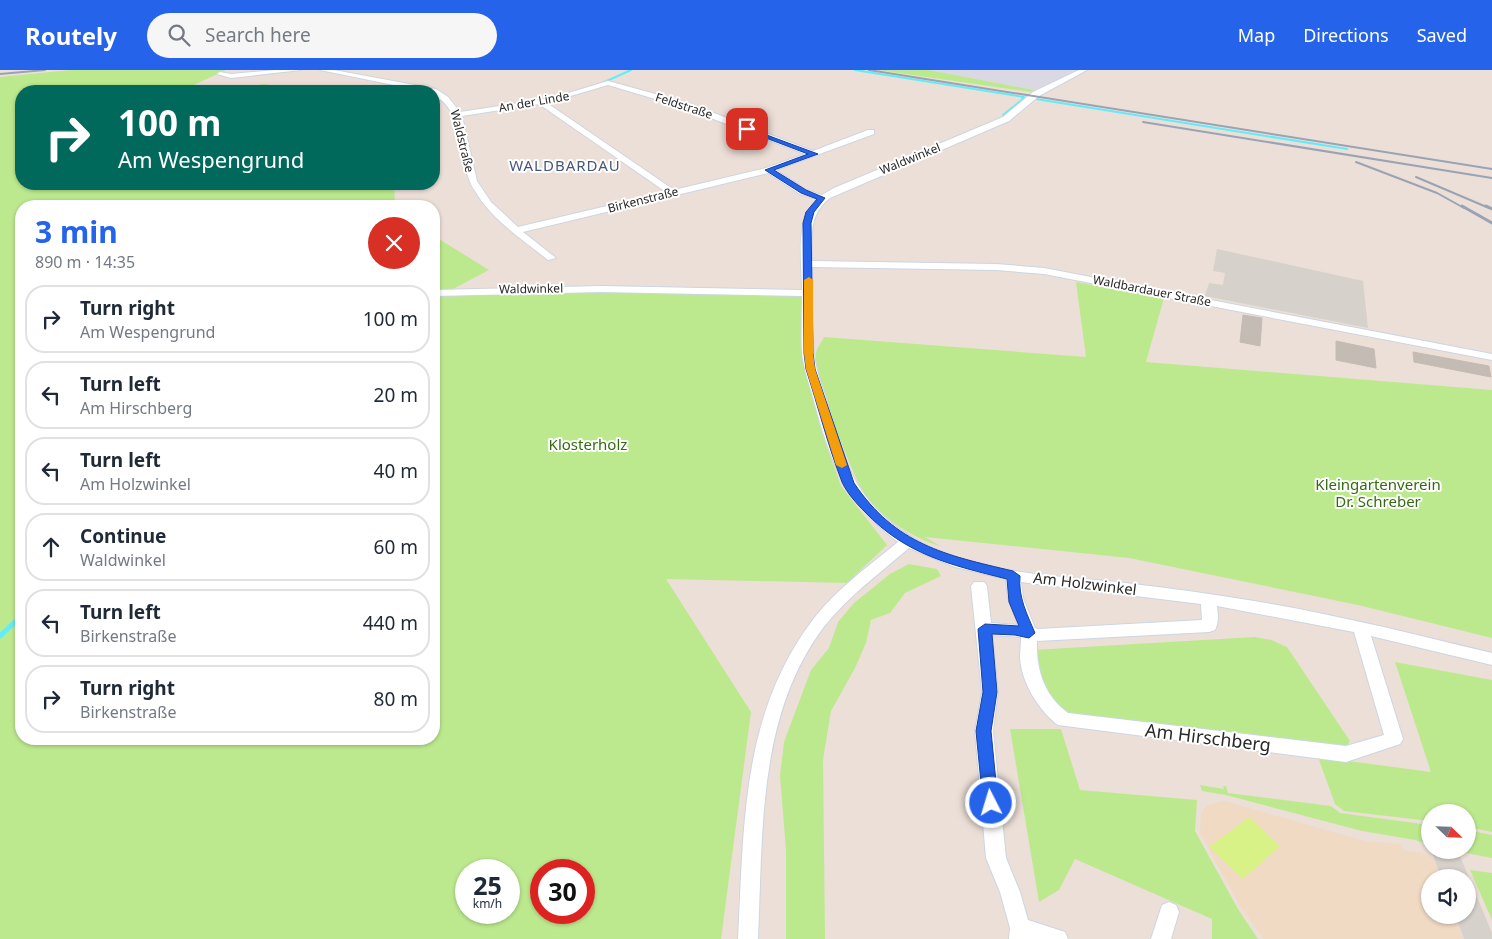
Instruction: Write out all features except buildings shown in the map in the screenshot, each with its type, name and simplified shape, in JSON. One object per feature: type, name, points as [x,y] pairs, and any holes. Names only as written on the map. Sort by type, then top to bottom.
[{"type":"street","points":[[229,70],[220,74],[231,76],[298,70]]},
{"type":"street","name":"Waldstraße","points":[[323,70],[402,85]]},
{"type":"street","name":"Waldwinkel","points":[[907,542],[879,520],[860,501],[848,483],[811,369],[808,353],[807,223],[810,212],[822,198],[837,190],[1006,119],[1036,94],[1084,70]]},
{"type":"street","name":"An der Linde","points":[[458,114],[541,102],[577,94],[608,83]]},
{"type":"street","name":"Feldstraße","points":[[608,83],[685,105],[814,154]]},
{"type":"street","name":"Waldstraße","points":[[440,94],[449,99],[458,114],[468,164],[474,182],[495,211],[551,258]]},
{"type":"street","points":[[541,102],[673,193]]},
{"type":"street","name":"Birkenstraße","points":[[518,230],[769,170],[871,132]]},
{"type":"street","points":[[769,170],[803,192],[822,198]]},
{"type":"street","name":"Waldbardauer Straße","points":[[808,264],[996,267],[1051,272],[1492,357]]},
{"type":"street","name":"Waldwinkel","points":[[440,293],[602,289],[809,293]]},
{"type":"street","points":[[748,939],[755,805],[762,745],[778,694],[801,647],[818,623],[907,542]]},
{"type":"street","name":"Am Holzwinkel","points":[[907,542],[958,563],[1013,576],[1208,599],[1361,629],[1492,659]]},
{"type":"street","name":"Am Hirschberg","points":[[1013,576],[1012,589],[1029,633],[1028,660],[1048,708],[1064,720],[1346,754],[1394,739],[1361,629]]},
{"type":"street","points":[[979,586],[985,629],[990,692],[984,731],[996,858],[1010,892],[1020,933],[1058,939]]},
{"type":"street","points":[[985,629],[1015,630],[1038,635],[1209,626],[1211,617],[1208,599]]},
{"type":"street","points":[[1161,939],[1169,912]]},
{"type":"shaded area","points":[[929,70],[1078,70],[1034,90]]},
{"type":"shaded area","points":[[1217,249],[1363,281],[1368,328],[1205,296],[1209,283],[1223,285],[1225,273],[1213,271]]},
{"type":"shaded area","points":[[1224,801],[1365,841],[1401,844],[1404,850],[1421,853],[1421,859],[1434,859],[1438,869],[1421,869],[1421,924],[1458,924],[1463,939],[1264,939],[1240,906],[1200,833],[1201,813],[1207,805]]},
{"type":"shaded area","points":[[1434,859],[1461,859],[1465,869],[1438,869]]},
{"type":"shaded area","points":[[1476,895],[1492,933],[1492,939],[1464,939],[1458,924],[1476,924]]},
{"type":"green space","name":"Klosterholz","points":[[70,70],[226,70],[194,85],[15,85],[15,190],[394,190],[395,200],[15,200],[15,745],[440,745],[440,240],[489,270],[453,289],[804,295],[803,354],[822,433],[841,486],[887,545],[847,583],[666,579],[751,712],[721,939],[0,939],[0,77]]},
{"type":"green space","points":[[878,70],[929,70],[1034,90],[1031,92]]},
{"type":"green space","name":"Kleingartenverein Dr. Schreber","points":[[1076,282],[1164,298],[1146,362],[1492,390],[1492,638],[1358,605],[1129,558],[925,537],[940,546],[910,533],[882,514],[867,498],[861,488],[844,450],[827,404],[816,354],[824,337],[1086,357]]},
{"type":"green space","points":[[909,564],[937,569],[941,576],[905,593],[890,613],[871,620],[866,643],[855,668],[831,711],[823,760],[825,939],[786,939],[786,850],[780,776],[784,742],[811,670],[829,648],[838,622],[854,603],[890,574]]},
{"type":"green space","points":[[1255,637],[1271,640],[1287,647],[1350,741],[1345,749],[1058,712],[1050,705],[1032,650]]},
{"type":"green space","points":[[1395,662],[1492,680],[1492,832],[1476,829],[1476,804],[1421,804],[1421,820],[1344,811],[1335,804],[1318,757],[1431,772]]},
{"type":"green space","points":[[1010,729],[1061,729],[1080,790],[1197,800],[1195,831],[1238,909],[1258,939],[1212,939],[1212,919],[1075,859],[1059,890],[1039,902]]},
{"type":"green space","points":[[1200,785],[1224,789],[1223,786],[1226,786],[1228,793],[1331,806],[1340,813],[1421,824],[1421,842],[1362,831],[1226,795],[1202,791]]},
{"type":"green space","points":[[1249,817],[1280,846],[1243,879],[1209,847]]},
{"type":"green space","points":[[1476,832],[1492,835],[1492,858],[1476,855]]},
{"type":"green space","points":[[1476,871],[1492,873],[1492,920],[1476,884]]},
{"type":"waterway","points":[[600,84],[631,70]]},
{"type":"waterway","points":[[855,70],[1024,97]]},
{"type":"waterway","points":[[1003,115],[1023,99],[1022,97]]},
{"type":"waterway","points":[[1036,99],[1347,149]]},
{"type":"waterway","points":[[10,626],[15,621]]},
{"type":"waterway","points":[[0,636],[12,625]]},
{"type":"railway","points":[[0,74],[45,70]]},
{"type":"railway","points":[[869,70],[1492,169]]},
{"type":"railway","points":[[1143,122],[1492,178]]},
{"type":"railway","points":[[1356,162],[1437,193],[1464,208]]},
{"type":"railway","points":[[1416,177],[1489,208]]},
{"type":"railway","points":[[1462,206],[1492,223]]},
{"type":"railway","points":[[1486,206],[1492,209]]},
{"type":"slow traffic","points":[[809,280],[808,353],[811,369],[842,465]]},
{"type":"district","name":"WALDBARDAU","points":[[565,166]]},
{"type":"route","points":[[747,129],[814,154],[769,170],[803,192],[822,198],[810,212],[807,223],[808,353],[811,369],[848,483],[860,501],[879,520],[907,542],[945,559],[1013,576],[1012,589],[1029,633],[1015,630],[985,629],[990,692],[985,712],[984,731],[991,803]]}]
